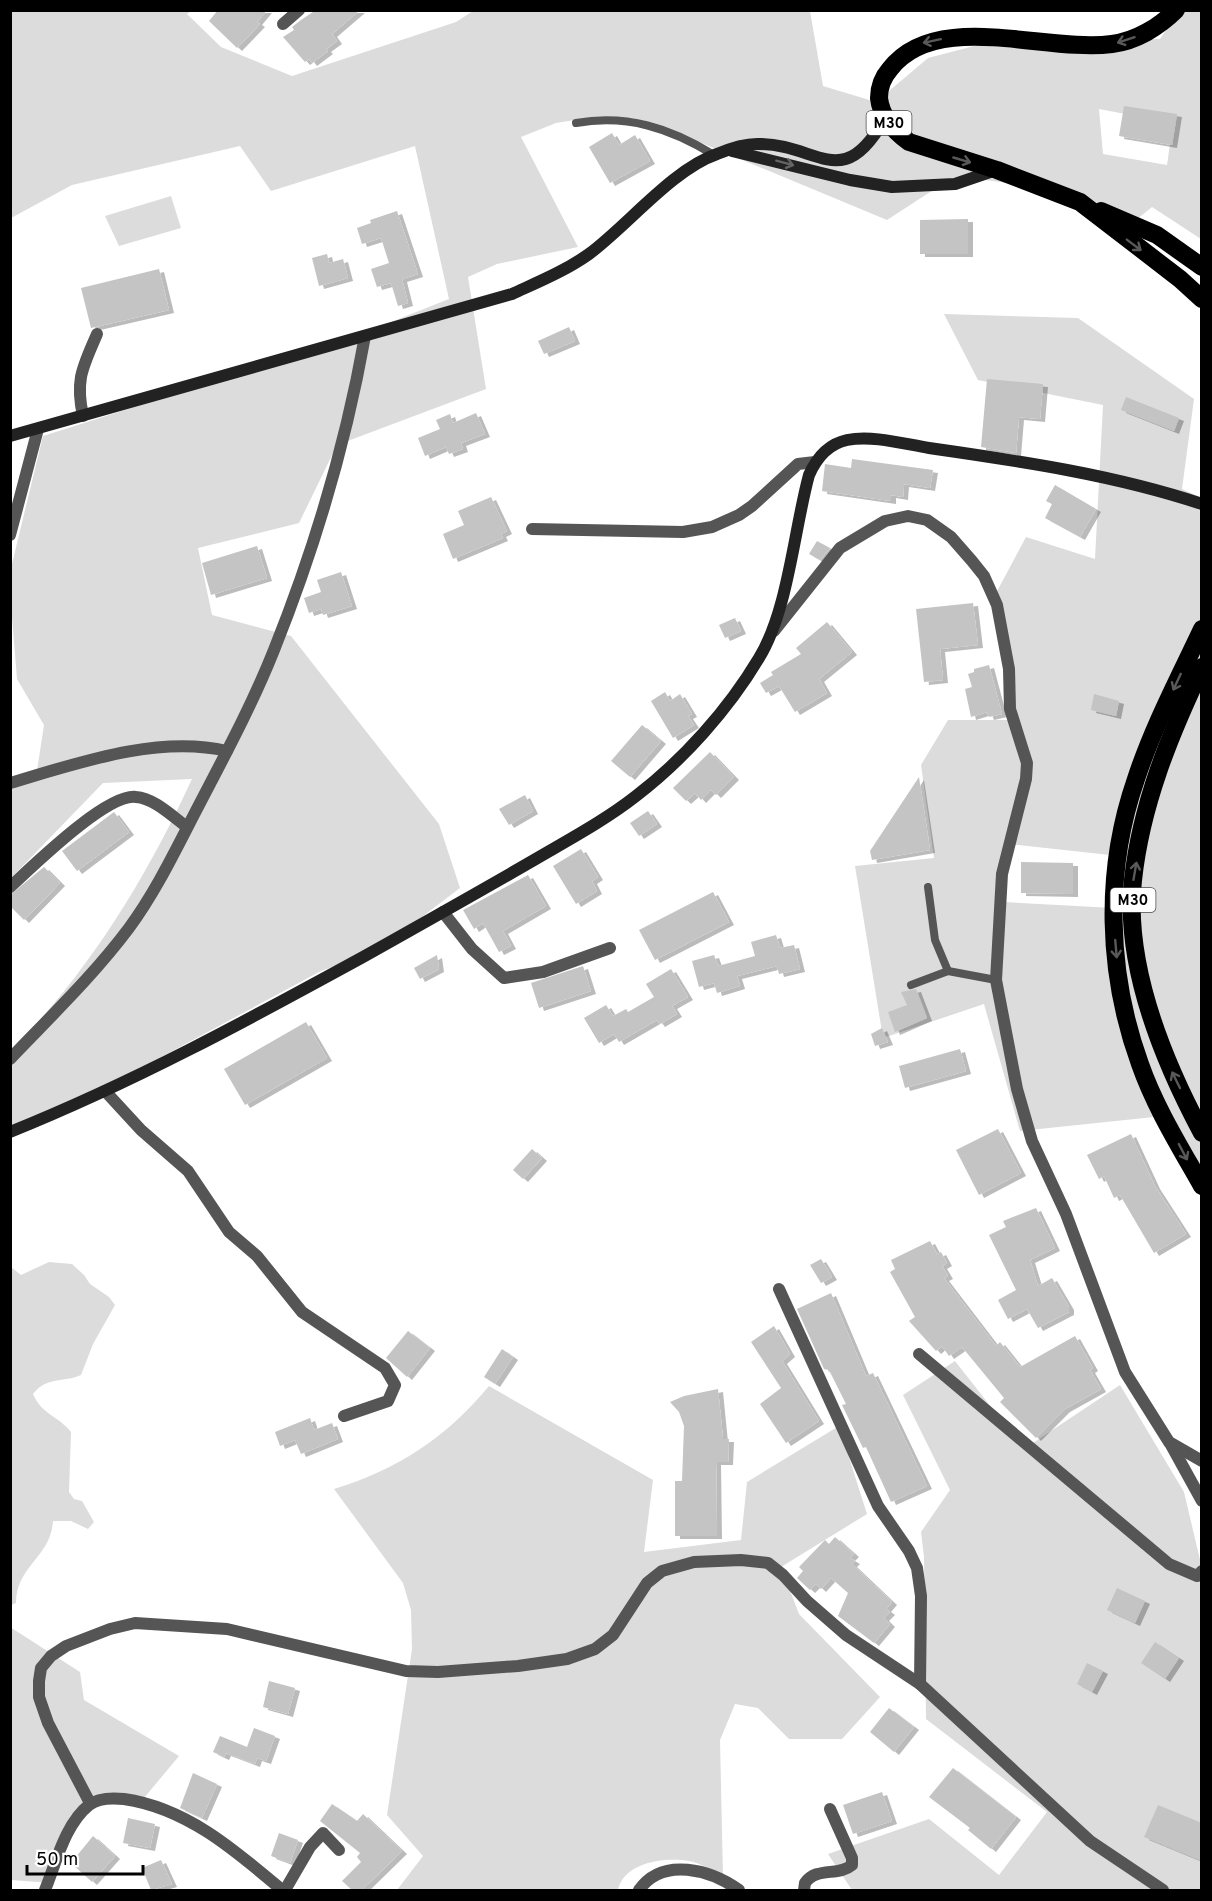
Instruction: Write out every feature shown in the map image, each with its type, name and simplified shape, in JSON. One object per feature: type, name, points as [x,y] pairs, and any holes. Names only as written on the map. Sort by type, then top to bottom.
[{"type":"highway","name":"M30","points":[[1176,10],[1146,32],[1114,44],[1069,45],[958,38],[935,39],[918,44],[895,61],[882,82],[879,98],[885,118],[898,134],[909,142],[997,170],[1080,202],[1180,279],[1202,299]]},
{"type":"highway","points":[[1080,202],[1157,235],[1202,267]]},
{"type":"highway","name":"M30","points":[[1202,629],[1154,731],[1135,780],[1115,870],[1113,917],[1123,1008],[1140,1066],[1202,1186]]},
{"type":"highway","name":"M30","points":[[1201,668],[1174,729],[1149,797],[1133,880],[1132,912],[1144,990],[1156,1036],[1202,1133]]},
{"type":"street","points":[[282,24],[299,10]]},
{"type":"street","points":[[10,436],[512,294],[557,273],[588,255],[684,173],[714,155],[757,144],[819,158],[844,160],[862,151],[885,118]]},
{"type":"street","points":[[728,150],[850,180],[892,187],[955,184],[997,170]]},
{"type":"street","points":[[83,416],[78,393],[81,373],[97,334]]},
{"type":"street","points":[[10,1059],[87,981],[130,926],[176,850],[227,751],[274,651],[303,572],[342,437],[365,336]]},
{"type":"street","points":[[10,535],[38,429]]},
{"type":"street","points":[[774,631],[802,500],[815,462],[831,445],[849,440],[874,440],[1046,467],[1160,492],[1202,504]]},
{"type":"street","points":[[532,529],[683,532],[712,527],[739,515],[752,506],[798,464],[815,462]]},
{"type":"street","points":[[10,1132],[106,1092],[167,1063],[444,912],[603,820],[637,795],[673,762],[734,695],[774,631],[840,548],[885,521],[908,516],[927,520],[951,537],[984,576],[997,605],[1009,669],[1010,709],[1027,763],[1002,874],[996,980],[1017,1089],[1032,1141],[1066,1214],[1125,1372],[1170,1442],[1202,1501]]},
{"type":"street","points":[[10,783],[110,756],[156,748],[185,745],[227,751]]},
{"type":"street","points":[[10,887],[58,842],[115,801],[136,796],[161,808],[187,827]]},
{"type":"street","points":[[444,912],[472,949],[504,978],[543,972],[610,948]]},
{"type":"street","points":[[106,1092],[141,1130],[188,1172],[208,1206],[229,1232],[257,1256],[302,1312],[385,1368],[395,1385],[388,1401],[344,1416]]},
{"type":"street","points":[[779,1290],[878,1506],[909,1551],[916,1568],[921,1596],[920,1684]]},
{"type":"street","points":[[919,1353],[1169,1564],[1197,1576],[1202,1571]]},
{"type":"street","points":[[1170,1442],[1202,1461]]},
{"type":"street","points":[[90,1803],[48,1723],[39,1697],[41,1668],[51,1656],[66,1646],[110,1629],[135,1623],[227,1629],[406,1671],[438,1672],[518,1666],[567,1659],[595,1649],[613,1635],[648,1582],[662,1571],[694,1562],[741,1560],[768,1563],[846,1635],[920,1684],[1090,1841],[1163,1890]]},
{"type":"street","points":[[45,1890],[68,1835],[90,1803],[112,1798],[134,1801],[173,1812],[225,1843],[284,1890],[310,1847],[323,1833],[339,1850]]},
{"type":"street","points":[[804,1890],[805,1883],[815,1874],[843,1870],[852,1865],[852,1857],[830,1809]]},
{"type":"street","points":[[642,1889],[662,1873],[685,1868],[705,1873],[739,1890]]},
{"type":"lane","points":[[576,123],[597,119],[637,122],[678,134],[714,155]]},
{"type":"lane","points":[[928,887],[935,940],[948,971]]},
{"type":"lane","points":[[911,985],[948,971],[996,980]]},
{"type":"shaded area","points":[[10,11],[191,11],[187,14],[221,47],[292,76],[456,22],[473,11],[810,11],[823,86],[876,102],[928,58],[978,45],[1160,39],[1179,11],[1201,11],[1201,239],[1152,207],[1121,232],[1036,187],[971,178],[947,181],[887,220],[651,122],[631,118],[593,117],[556,123],[521,137],[578,247],[497,264],[468,277],[486,389],[337,445],[299,523],[198,548],[212,615],[291,636],[439,824],[460,888],[381,948],[319,972],[89,1096],[11,1131],[11,1051],[65,990],[113,923],[155,853],[192,779],[103,783],[11,878],[11,786],[36,777],[44,725],[17,679],[11,605],[11,568],[43,436],[343,341],[449,299],[415,146],[271,191],[240,146],[72,185],[11,218]],"holes":[[[1099,109],[1173,123],[1167,165],[1103,154]]]},
{"type":"shaded area","points":[[171,196],[181,228],[119,246],[105,216]]},
{"type":"shaded area","points":[[944,314],[1078,318],[1194,399],[1182,489],[1202,498],[1201,1191],[1154,1117],[1020,1131],[984,1004],[883,1038],[855,866],[934,858],[921,765],[948,720],[1011,720],[995,595],[1026,537],[1095,559],[1103,405],[978,380]],"holes":[[[1008,844],[1119,856],[1113,908],[1004,902]]]},
{"type":"shaded area","points":[[49,1262],[72,1264],[90,1284],[109,1297],[115,1305],[93,1344],[81,1375],[50,1382],[38,1388],[33,1394],[36,1401],[46,1411],[71,1432],[69,1492],[74,1499],[82,1501],[94,1522],[88,1529],[71,1521],[53,1521],[46,1544],[27,1570],[18,1590],[16,1603],[11,1605],[11,1267],[21,1275]]},
{"type":"shaded area","points":[[955,1361],[1024,1449],[1120,1385],[1184,1492],[1201,1564],[1201,1890],[852,1890],[828,1854],[929,1819],[999,1875],[1047,1812],[926,1719],[924,1557],[921,1532],[950,1490],[903,1395]]},
{"type":"shaded area","points":[[489,1386],[653,1480],[644,1552],[741,1540],[747,1482],[839,1426],[867,1514],[781,1567],[799,1614],[880,1697],[842,1739],[789,1739],[758,1708],[735,1704],[720,1740],[723,1877],[693,1862],[669,1860],[637,1867],[628,1873],[618,1890],[397,1890],[423,1856],[387,1815],[412,1649],[411,1610],[403,1583],[334,1489],[379,1472],[419,1450],[456,1421]]},
{"type":"shaded area","points":[[10,1627],[80,1672],[84,1700],[179,1756],[144,1798],[86,1803],[71,1815],[52,1883],[11,1880]]},
{"type":"building","points":[[218,10],[267,10],[257,22],[260,24],[237,48],[209,21]]},
{"type":"building","points":[[316,10],[360,10],[332,34],[337,41],[326,49],[328,51],[312,63],[309,59],[305,62],[283,37],[294,30],[292,27]]},
{"type":"building","points":[[1124,106],[1177,114],[1172,145],[1119,136]]},
{"type":"building","points":[[612,133],[619,145],[635,135],[650,161],[610,183],[589,147]]},
{"type":"building","points":[[397,211],[418,274],[402,279],[408,303],[398,306],[391,283],[377,287],[371,269],[389,263],[381,238],[362,244],[357,228],[371,223],[370,220]]},
{"type":"building","points":[[968,219],[968,254],[920,254],[920,220]]},
{"type":"building","points":[[327,254],[329,263],[343,259],[348,278],[319,286],[312,258]]},
{"type":"building","points":[[159,269],[169,310],[91,328],[81,288]]},
{"type":"building","points":[[569,327],[575,341],[544,354],[538,341]]},
{"type":"building","points":[[987,379],[1043,384],[1040,419],[1019,417],[1016,453],[981,447]]},
{"type":"building","points":[[1126,397],[1179,418],[1174,431],[1121,410]]},
{"type":"building","points":[[476,413],[485,434],[461,443],[463,449],[449,454],[446,447],[425,456],[418,438],[440,429],[436,420],[450,414],[453,423]]},
{"type":"building","points":[[852,459],[933,470],[930,488],[904,484],[903,497],[891,495],[891,501],[822,491],[825,464],[851,468]]},
{"type":"building","points":[[1055,485],[1096,509],[1080,537],[1045,518],[1052,504],[1046,501]]},
{"type":"building","points":[[491,497],[507,531],[501,534],[503,538],[453,559],[443,534],[464,525],[458,511]]},
{"type":"building","points":[[817,541],[830,548],[820,560],[809,554]]},
{"type":"building","points":[[257,546],[267,578],[211,595],[202,563]]},
{"type":"building","points":[[341,572],[352,606],[323,615],[321,609],[309,613],[304,598],[321,592],[317,580]]},
{"type":"building","points":[[973,603],[978,645],[940,649],[943,680],[924,682],[916,609]]},
{"type":"building","points":[[735,618],[741,631],[725,638],[719,625]]},
{"type":"building","points":[[827,622],[852,652],[819,679],[827,693],[795,712],[779,686],[766,693],[760,683],[773,675],[771,672],[801,654],[796,648]]},
{"type":"building","points":[[989,665],[1002,714],[989,717],[987,712],[971,717],[965,689],[972,687],[968,674],[974,672],[974,669]]},
{"type":"building","points":[[665,692],[670,701],[680,694],[692,714],[688,716],[694,725],[673,738],[651,701]]},
{"type":"building","points":[[1094,694],[1119,701],[1116,716],[1091,710]]},
{"type":"building","points":[[642,725],[661,741],[630,777],[611,761]]},
{"type":"building","points":[[710,752],[734,777],[716,795],[711,790],[701,800],[695,793],[686,801],[673,788]]},
{"type":"building","points":[[919,777],[930,850],[872,860],[870,851]]},
{"type":"building","points":[[525,795],[533,811],[509,825],[499,809]]},
{"type":"building","points":[[648,811],[657,824],[639,836],[630,823]]},
{"type":"building","points":[[114,812],[129,832],[77,871],[62,851]]},
{"type":"building","points":[[581,849],[598,877],[592,881],[597,891],[576,904],[553,866]]},
{"type":"building","points":[[1021,862],[1073,863],[1073,894],[1021,893]]},
{"type":"building","points":[[44,867],[60,883],[24,920],[10,906],[10,895]]},
{"type":"building","points":[[528,875],[546,906],[503,931],[511,946],[499,952],[483,923],[474,929],[463,910]]},
{"type":"building","points":[[713,892],[729,922],[655,960],[639,930]]},
{"type":"building","points":[[776,935],[780,948],[794,945],[800,969],[779,974],[777,966],[737,976],[740,986],[717,993],[714,983],[699,987],[692,961],[714,955],[718,966],[755,956],[751,942]]},
{"type":"building","points":[[437,955],[439,969],[420,979],[414,968]]},
{"type":"building","points":[[583,966],[591,991],[539,1008],[531,983]]},
{"type":"building","points":[[671,969],[688,997],[672,1006],[677,1014],[660,1024],[657,1020],[619,1042],[614,1034],[599,1043],[584,1018],[606,1005],[613,1016],[626,1009],[628,1012],[654,997],[646,984]]},
{"type":"building","points":[[916,989],[927,1018],[895,1032],[888,1012],[907,1005],[901,992]]},
{"type":"building","points":[[306,1022],[327,1058],[245,1105],[224,1069]]},
{"type":"building","points":[[882,1028],[888,1042],[875,1046],[871,1034]]},
{"type":"building","points":[[960,1049],[966,1071],[905,1088],[899,1066]]},
{"type":"building","points":[[998,1129],[1021,1173],[979,1195],[956,1150]]},
{"type":"building","points":[[1131,1134],[1155,1186],[1186,1234],[1154,1253],[1120,1195],[1114,1198],[1104,1176],[1099,1179],[1087,1155]]},
{"type":"building","points":[[532,1149],[542,1158],[523,1179],[513,1170]]},
{"type":"building","points":[[1036,1208],[1055,1248],[1030,1260],[1038,1286],[1052,1278],[1069,1307],[1069,1312],[1038,1328],[1027,1309],[1008,1319],[998,1300],[1016,1290],[989,1235],[1006,1227],[1003,1221]]},
{"type":"building","points":[[930,1241],[937,1254],[941,1252],[947,1263],[942,1266],[948,1276],[944,1278],[996,1346],[1000,1342],[1020,1367],[1075,1336],[1093,1368],[1090,1370],[1101,1389],[1065,1409],[1036,1438],[1000,1402],[1004,1398],[962,1347],[949,1356],[942,1346],[936,1351],[909,1321],[915,1317],[890,1272],[895,1269],[891,1260]]},
{"type":"building","points":[[821,1259],[832,1277],[821,1283],[810,1265]]},
{"type":"building","points":[[831,1293],[866,1376],[873,1373],[927,1486],[891,1502],[866,1447],[863,1448],[842,1405],[846,1404],[829,1370],[824,1369],[797,1309]]},
{"type":"building","points":[[774,1326],[790,1354],[782,1361],[819,1421],[786,1443],[760,1404],[781,1388],[751,1342]]},
{"type":"building","points":[[408,1331],[430,1348],[407,1377],[386,1358]]},
{"type":"building","points":[[502,1349],[513,1357],[495,1384],[484,1377]]},
{"type":"building","points":[[718,1389],[723,1439],[729,1439],[728,1462],[716,1462],[717,1536],[675,1536],[675,1481],[682,1481],[684,1426],[679,1412],[670,1402],[684,1396]]},
{"type":"building","points":[[310,1418],[314,1430],[332,1423],[338,1439],[301,1454],[295,1440],[280,1446],[275,1432]]},
{"type":"building","points":[[835,1537],[854,1554],[850,1558],[855,1561],[852,1564],[892,1602],[886,1609],[890,1612],[884,1618],[890,1624],[874,1643],[838,1616],[848,1593],[831,1578],[821,1589],[816,1584],[810,1590],[797,1578],[803,1571],[799,1567],[825,1540],[829,1544]]},
{"type":"building","points":[[1117,1588],[1145,1601],[1135,1623],[1107,1610]]},
{"type":"building","points":[[1155,1642],[1179,1658],[1165,1679],[1141,1663]]},
{"type":"building","points":[[1087,1663],[1103,1671],[1092,1692],[1077,1684]]},
{"type":"building","points":[[269,1681],[295,1688],[288,1714],[263,1707]]},
{"type":"building","points":[[889,1708],[914,1727],[894,1752],[870,1732]]},
{"type":"building","points":[[254,1728],[275,1736],[266,1761],[257,1758],[255,1764],[226,1753],[224,1757],[213,1752],[220,1736],[247,1747]]},
{"type":"building","points":[[953,1768],[1016,1817],[991,1849],[968,1830],[970,1828],[929,1797]]},
{"type":"building","points":[[193,1773],[217,1784],[202,1818],[180,1808]]},
{"type":"building","points":[[882,1792],[892,1821],[853,1834],[843,1805]]},
{"type":"building","points":[[332,1804],[357,1821],[363,1814],[402,1851],[362,1890],[352,1890],[342,1881],[361,1862],[357,1857],[360,1853],[320,1821]]},
{"type":"building","points":[[1158,1805],[1202,1823],[1202,1861],[1144,1837]]},
{"type":"building","points":[[128,1818],[155,1824],[150,1848],[123,1843]]},
{"type":"building","points":[[279,1833],[298,1840],[290,1863],[271,1856]]},
{"type":"building","points":[[93,1836],[115,1856],[92,1882],[71,1863]]},
{"type":"building","points":[[161,1860],[172,1884],[151,1890],[142,1868]]}]
